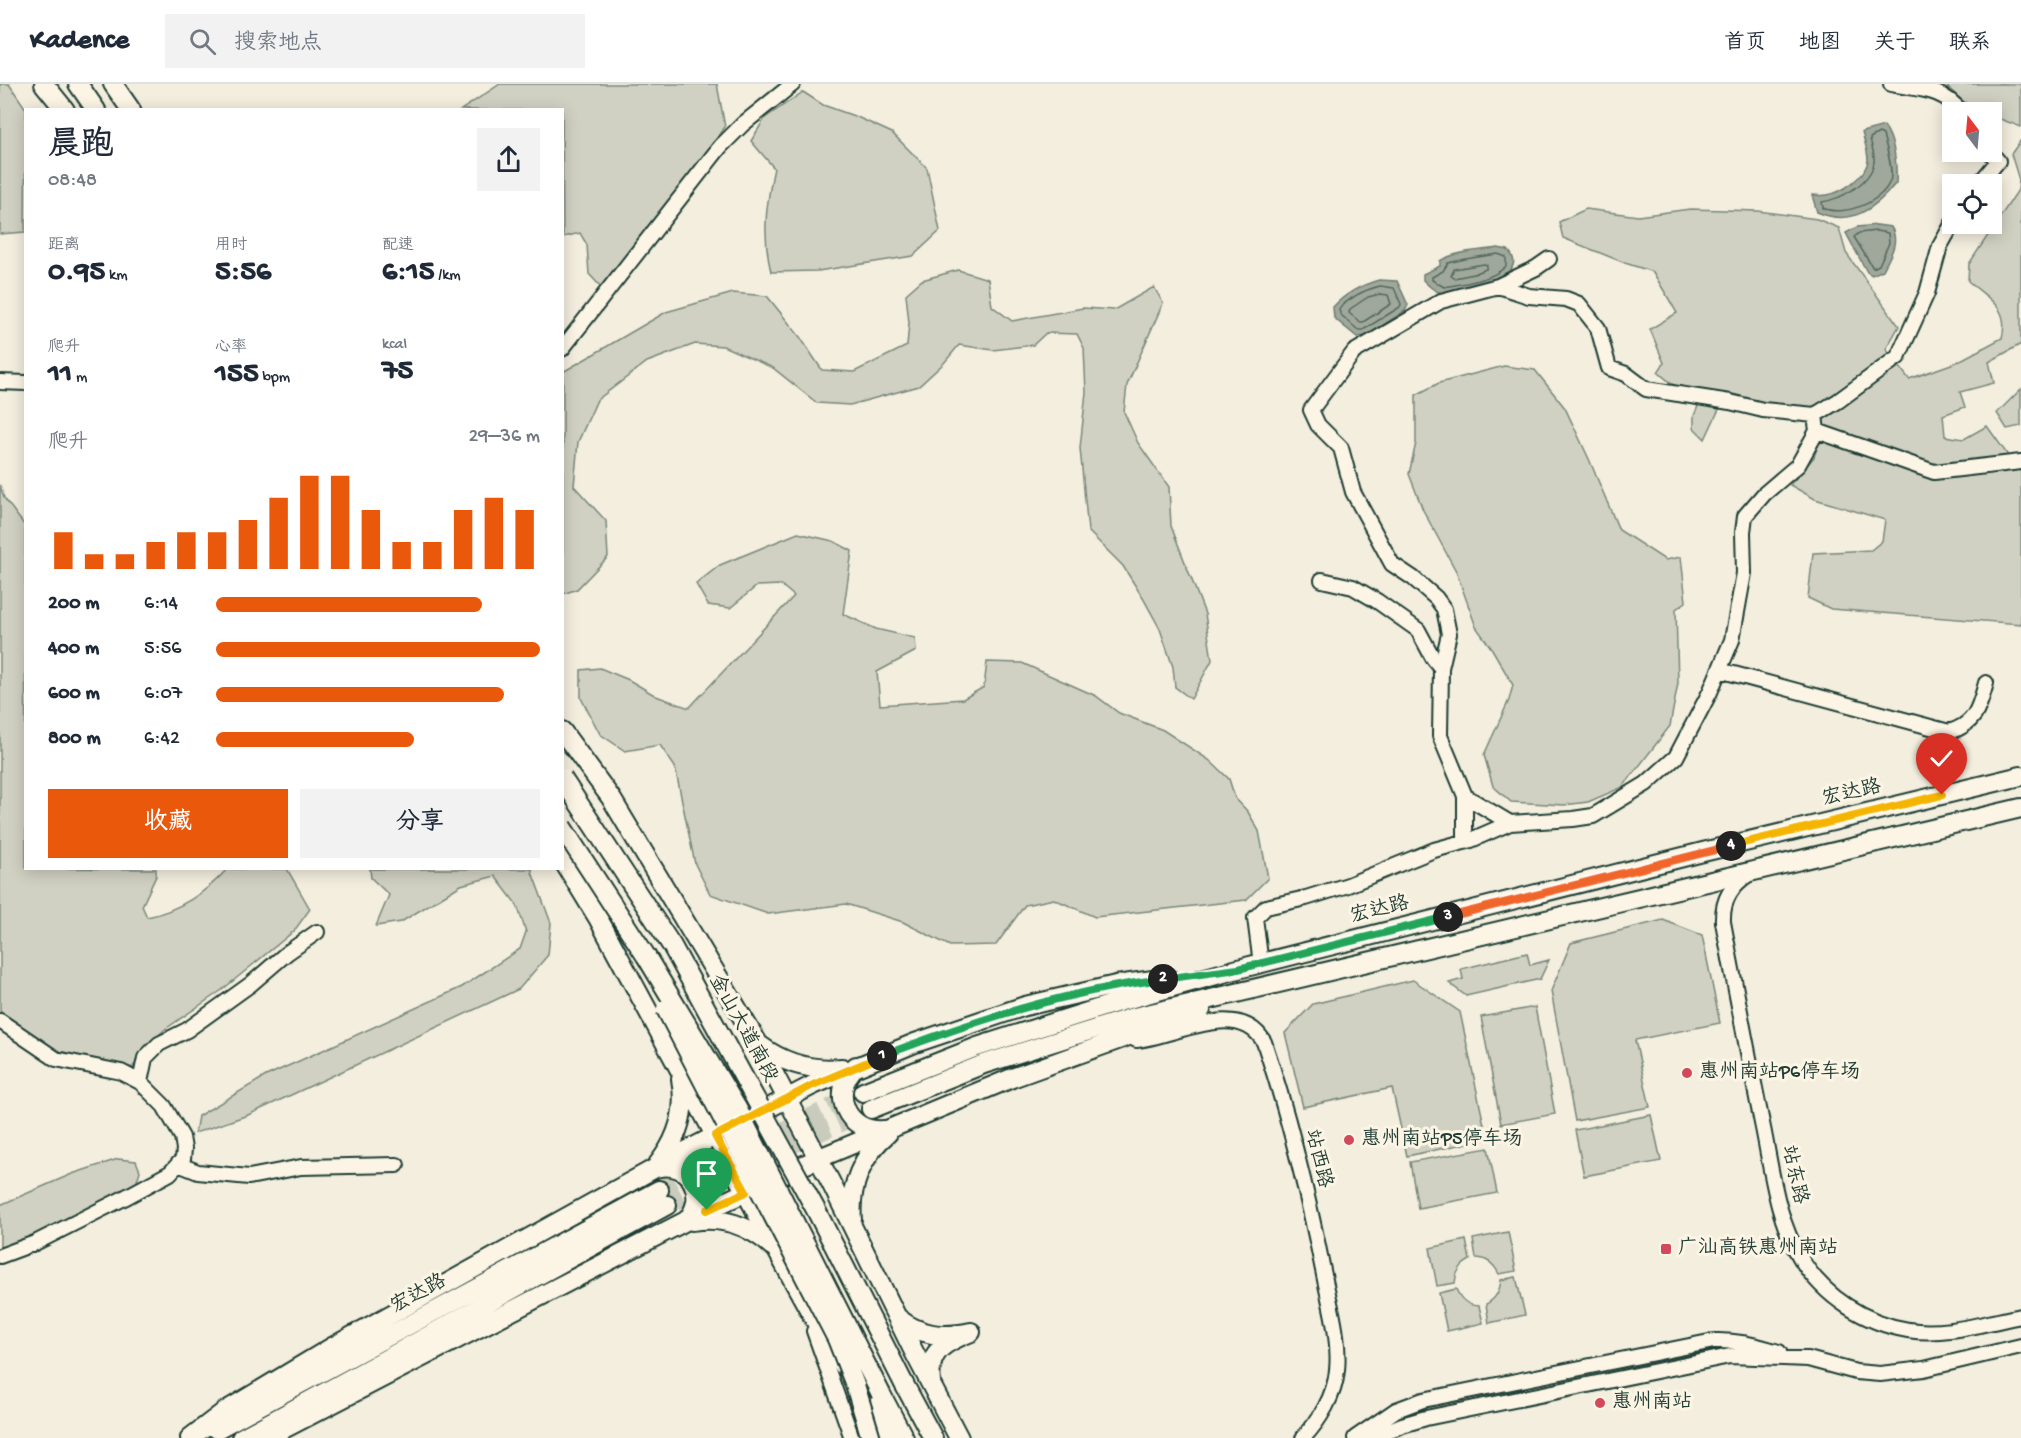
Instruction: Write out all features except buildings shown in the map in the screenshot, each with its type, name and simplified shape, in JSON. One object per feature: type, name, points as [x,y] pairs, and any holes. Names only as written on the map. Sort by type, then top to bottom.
[{"type":"main road","points":[[35,84],[50,108]]},
{"type":"main road","points":[[44,84],[65,108]]},
{"type":"main road","points":[[52,84],[66,108]]},
{"type":"main road","points":[[78,84],[96,108]]},
{"type":"main road","points":[[88,84],[96,108]]},
{"type":"main road","points":[[112,84],[130,108]]},
{"type":"main road","points":[[564,734],[611,798],[759,1045],[959,1438]]},
{"type":"main road","name":"宏达路","points":[[2021,776],[1703,852],[1238,969],[1125,1000],[977,1047],[867,1100],[1130,1018],[2021,808]]},
{"type":"main road","name":"金山大道南段","points":[[564,781],[672,946],[816,1210],[933,1438]]},
{"type":"main road","points":[[564,830],[699,1042],[737,1108],[904,1438]]},
{"type":"main road","points":[[564,862],[598,918],[827,1342],[862,1391],[884,1438]]},
{"type":"main road","points":[[617,911],[636,952],[837,1339],[855,1384],[871,1438]]},
{"type":"main road","points":[[190,1438],[224,1412],[334,1346],[715,1136],[787,1098],[861,1064],[1025,1006],[1116,985],[1238,969]]},
{"type":"main road","points":[[266,1438],[681,1224],[817,1159],[1012,1078],[1178,1020],[1244,991]]},
{"type":"main road","points":[[759,1045],[788,1062],[810,1068],[845,1068],[861,1064]]},
{"type":"main road","points":[[654,1169],[673,1143],[681,1121],[683,1090],[675,1060]]},
{"type":"main road","points":[[861,1064],[847,1077],[842,1091],[846,1112],[861,1126],[873,1130],[894,1127]]},
{"type":"main road","points":[[853,1228],[852,1195],[858,1174],[875,1146],[894,1127]]},
{"type":"main road","points":[[654,1169],[667,1166],[680,1169],[693,1182],[697,1202],[692,1214],[681,1224]]},
{"type":"main road","name":"宏达路","points":[[201,1438],[663,1198],[241,1438]]},
{"type":"main road","points":[[681,1224],[699,1220],[729,1222],[757,1234],[779,1254]]},
{"type":"main road","points":[[896,1316],[914,1328],[933,1335],[954,1336],[971,1332],[947,1342],[935,1355],[930,1374],[932,1387]]},
{"type":"street","points":[[564,346],[720,147],[743,124],[793,84]]},
{"type":"street","points":[[1891,84],[1933,91],[1952,102]]},
{"type":"street","points":[[1987,174],[1997,162]]},
{"type":"street","points":[[1497,286],[1529,296],[1566,299],[1579,304],[1598,328],[1609,368],[1626,374],[1647,389],[1730,402],[1763,410],[1815,415],[1898,357],[1927,292],[1940,246],[1947,234]]},
{"type":"street","points":[[1465,842],[1465,796],[1440,736],[1441,668],[1449,634],[1444,609],[1436,598],[1413,578],[1392,564],[1353,492],[1341,448],[1318,425],[1311,410],[1327,386],[1354,352],[1361,347],[1441,301],[1497,286],[1536,268],[1549,259]]},
{"type":"street","points":[[0,381],[24,383]]},
{"type":"street","points":[[1261,964],[1255,918],[1266,907],[1348,885],[1434,850],[1465,842],[1510,823],[1593,816],[1646,784],[1676,757],[1710,692],[1732,640],[1744,573],[1745,516],[1764,494],[1798,465],[1817,431],[1815,415]]},
{"type":"street","points":[[1817,431],[1934,472],[2021,462]]},
{"type":"street","points":[[1322,580],[1353,587],[1418,630],[1441,668]]},
{"type":"street","points":[[1719,670],[1949,732],[1961,729],[1978,711],[1986,683]]},
{"type":"street","points":[[1465,796],[1510,823]]},
{"type":"street","points":[[1989,815],[2021,813]]},
{"type":"street","name":"站东路","points":[[1760,870],[1744,877],[1732,889],[1725,903],[1723,922],[1776,1191],[1789,1237],[1799,1256],[1821,1284],[1843,1303],[1867,1318],[1894,1327],[1922,1332],[1949,1330],[2021,1316]]},
{"type":"street","points":[[140,1082],[145,1058],[159,1044],[187,1030],[251,984],[286,953],[317,932]]},
{"type":"street","name":"站西路","points":[[1113,1042],[1141,1040],[1228,1020],[1247,1024],[1264,1042],[1311,1215],[1331,1309],[1337,1350],[1338,1370],[1330,1396],[1318,1420],[1303,1438]]},
{"type":"street","points":[[0,1021],[56,1059],[121,1072],[140,1082],[164,1106],[182,1137],[183,1159],[171,1173],[124,1198],[35,1243],[0,1256]]},
{"type":"street","points":[[178,1164],[198,1172],[249,1177],[301,1167],[397,1165]]},
{"type":"street","points":[[794,1282],[839,1395],[852,1438]]},
{"type":"street","points":[[1355,1438],[1396,1410],[1423,1400],[1714,1341],[1731,1340],[1748,1343],[1856,1372],[1880,1374],[1902,1372],[2021,1346]]},
{"type":"street","points":[[1371,1438],[1426,1418],[1730,1356],[1808,1359]]},
{"type":"shaded area","points":[[0,84],[9,84],[25,108],[24,232],[0,234]]},
{"type":"shaded area","points":[[500,84],[717,84],[725,127],[608,285],[602,288],[589,274],[587,245],[580,233],[564,237],[564,108],[464,108]]},
{"type":"shaded area","points":[[1944,84],[2021,84],[2021,127],[2002,120],[2002,102],[1964,102]]},
{"type":"shaded area","points":[[803,92],[823,105],[892,133],[927,168],[940,231],[913,256],[818,271],[771,272],[766,220],[774,168],[751,141],[765,118]]},
{"type":"shaded area","points":[[2021,140],[2021,344],[1989,362],[1994,383],[1960,392],[1965,407],[1943,415],[1945,436],[1964,439],[1987,426],[2009,457],[2021,455],[2021,624],[1831,609],[1808,598],[1813,553],[1871,550],[1882,541],[1885,520],[1815,499],[1790,485],[1814,457],[1824,427],[1807,409],[1721,405],[1705,439],[1694,428],[1694,416],[1702,396],[1672,384],[1658,372],[1664,363],[1650,329],[1677,313],[1653,272],[1563,238],[1559,222],[1586,209],[1638,216],[1690,209],[1758,211],[1817,219],[1839,228],[1846,253],[1899,326],[1886,349],[1909,379],[1957,362],[2002,338],[2004,327],[2000,311],[1990,299],[1968,281],[1969,264],[1989,234],[2002,234],[2002,214],[2018,190],[2019,180],[2011,154]]},
{"type":"shaded area","points":[[958,270],[988,279],[992,306],[1012,321],[1083,308],[1114,310],[1154,287],[1163,303],[1127,385],[1124,412],[1138,443],[1169,487],[1171,526],[1205,614],[1212,660],[1191,699],[1175,687],[1173,667],[1160,629],[1143,598],[1123,566],[1088,531],[1080,448],[1086,392],[1084,348],[1077,334],[1046,333],[1033,345],[993,350],[959,345],[944,363],[919,386],[850,405],[817,403],[773,368],[723,346],[695,344],[647,362],[597,400],[578,442],[574,486],[606,521],[608,557],[577,589],[564,594],[564,371],[666,312],[733,293],[767,296],[800,337],[822,370],[854,372],[907,346],[909,323],[906,294],[922,280]]},
{"type":"shaded area","points":[[1504,366],[1535,370],[1565,408],[1619,530],[1665,560],[1681,557],[1686,602],[1676,609],[1678,683],[1670,726],[1623,787],[1588,802],[1564,805],[1511,802],[1493,786],[1484,755],[1509,700],[1513,685],[1476,627],[1456,571],[1423,510],[1409,474],[1416,443],[1416,395],[1439,383]]},
{"type":"shaded area","points":[[2021,389],[2021,426],[2007,429],[1997,413]]},
{"type":"shaded area","points":[[0,485],[4,498],[24,525],[24,870],[156,870],[156,876],[142,906],[147,917],[181,905],[201,893],[226,870],[288,870],[310,909],[294,931],[222,990],[164,1030],[145,1049],[133,1067],[122,1068],[114,1063],[74,1056],[48,1047],[0,1011]]},
{"type":"shaded area","points":[[798,533],[833,541],[852,551],[843,614],[876,629],[915,638],[916,651],[877,672],[880,705],[963,699],[984,687],[987,662],[1022,663],[1096,696],[1119,713],[1163,730],[1209,760],[1229,779],[1235,798],[1248,812],[1259,831],[1268,878],[1246,900],[1095,917],[1054,899],[1025,905],[996,945],[950,946],[903,922],[846,904],[768,914],[710,894],[695,864],[675,767],[660,745],[625,751],[600,734],[581,698],[581,670],[600,668],[629,680],[656,696],[689,708],[794,596],[781,585],[757,586],[730,608],[708,605],[696,584],[720,565]]},
{"type":"shaded area","points":[[370,870],[532,870],[551,923],[548,955],[519,989],[248,1115],[195,1133],[198,1116],[266,1076],[462,987],[520,949],[526,932],[517,905],[495,876],[461,885],[401,922],[376,926],[389,895],[371,878]]},
{"type":"shaded area","points":[[1663,920],[1702,935],[1720,1023],[1635,1040],[1650,1107],[1575,1121],[1551,991],[1571,943]]},
{"type":"shaded area","points":[[1527,953],[1530,965],[1549,960],[1540,979],[1466,996],[1449,983],[1463,979],[1461,969]]},
{"type":"shaded area","points":[[1413,980],[1460,1012],[1487,1139],[1407,1156],[1392,1088],[1303,1107],[1285,1033],[1313,1004]]},
{"type":"shaded area","points":[[1535,1007],[1555,1114],[1501,1124],[1481,1017]]},
{"type":"shaded area","points":[[1651,1115],[1661,1161],[1584,1176],[1575,1130]]},
{"type":"shaded area","points":[[1488,1148],[1497,1193],[1418,1208],[1410,1162]]},
{"type":"shaded area","points":[[118,1159],[136,1161],[140,1171],[136,1184],[53,1232],[0,1250],[0,1205],[72,1174]]},
{"type":"shaded area","points":[[1508,1232],[1516,1271],[1499,1274],[1490,1262],[1476,1258],[1473,1239]]},
{"type":"shaded area","points":[[1466,1240],[1470,1260],[1459,1269],[1455,1283],[1437,1286],[1430,1248]]},
{"type":"shaded area","points":[[1516,1277],[1525,1315],[1489,1323],[1486,1304],[1497,1294],[1501,1280]]},
{"type":"shaded area","points":[[1456,1289],[1465,1301],[1479,1306],[1483,1323],[1447,1331],[1439,1293]]},
{"type":"water","points":[[1884,126],[1893,146],[1896,183],[1880,201],[1861,213],[1841,217],[1817,212],[1812,195],[1833,194],[1858,178],[1867,166],[1868,160],[1862,132]]},
{"type":"water","points":[[1877,225],[1891,227],[1895,238],[1891,254],[1883,270],[1872,275],[1867,272],[1846,233],[1857,227]]},
{"type":"water","points":[[1498,248],[1508,250],[1513,259],[1513,266],[1507,273],[1489,283],[1444,293],[1434,290],[1423,280],[1423,274],[1440,266],[1440,261],[1453,255]]},
{"type":"water","points":[[1379,280],[1397,281],[1408,305],[1405,311],[1366,336],[1357,337],[1334,318],[1333,307],[1354,290]]},
{"type":"tunnel","points":[[659,1190],[863,1092]]},
{"type":"tunnel","points":[[667,1205],[749,1164],[871,1109]]},
{"type":"place","name":"惠州南站P6停车场","points":[[1687,1073]]},
{"type":"place","name":"惠州南站P5停车场","points":[[1349,1140]]},
{"type":"place","name":"广汕高铁惠州南站","points":[[1666,1249]]},
{"type":"place","name":"惠州南站","points":[[1600,1403]]},
{"type":"route","points":[[707,1210],[746,1192],[715,1136],[847,1070],[915,1043],[1025,1006],[1116,985],[1238,969],[1703,852],[1942,795]]}]
